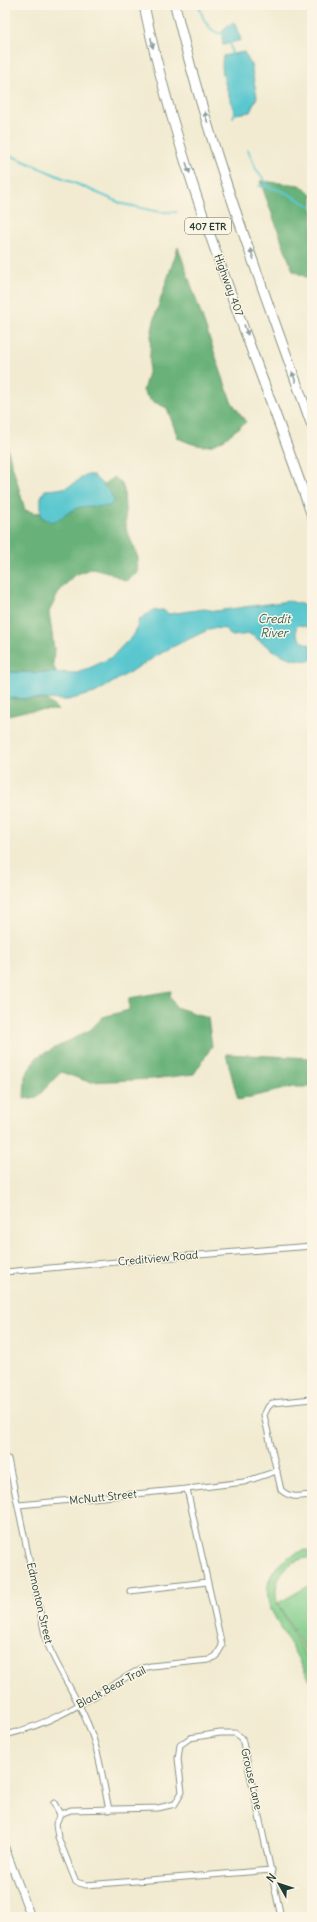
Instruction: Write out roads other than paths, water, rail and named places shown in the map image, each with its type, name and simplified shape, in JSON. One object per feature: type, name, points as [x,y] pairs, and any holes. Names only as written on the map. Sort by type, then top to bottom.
[{"type":"highway","name":"Highway 407","points":[[144,5],[156,62],[186,162],[212,239],[287,443],[312,516]]},
{"type":"highway","name":"407 ETR","points":[[175,5],[185,48],[210,133],[312,426]]},
{"type":"street","name":"Creditview Road","points":[[5,1272],[312,1246]]},
{"type":"street","points":[[312,1399],[272,1403],[264,1415],[281,1490],[286,1495],[294,1497],[312,1495]]},
{"type":"street","name":"Edmonton Street","points":[[8,1459],[46,1640],[54,1660],[91,1732],[109,1810]]},
{"type":"street","name":"McNutt Street","points":[[19,1506],[244,1482],[277,1471]]},
{"type":"street","name":"Black Bear Trail","points":[[5,1735],[21,1732],[48,1721],[140,1669],[151,1666],[209,1660],[216,1656],[222,1646],[187,1489]]},
{"type":"street","points":[[130,1591],[207,1582]]},
{"type":"street","name":"Grouse Lane","points":[[60,1814],[71,1810],[158,1808],[175,1804],[182,1792],[178,1758],[180,1745],[190,1738],[220,1733],[235,1733],[242,1738],[272,1870],[281,1917]]},
{"type":"street","points":[[54,1803],[60,1814],[56,1824],[58,1837],[76,1882],[86,1885],[272,1870]]},
{"type":"street","points":[[5,1848],[31,1917]]},
{"type":"water","points":[[234,22],[241,40],[223,45],[223,31],[227,26]]},
{"type":"water","points":[[244,52],[251,65],[257,97],[250,112],[235,114],[222,70],[223,56]]},
{"type":"water","points":[[85,475],[93,475],[110,492],[114,500],[110,506],[81,507],[52,522],[41,517],[41,497],[45,490],[66,487],[75,483]]},
{"type":"water","name":"Credit River","points":[[289,601],[312,607],[312,628],[299,625],[296,628],[296,633],[302,641],[312,646],[312,660],[287,657],[250,634],[233,636],[227,633],[227,629],[212,628],[170,648],[95,693],[68,700],[5,698],[5,672],[77,673],[94,666],[112,657],[135,633],[139,620],[151,611],[163,610],[169,614],[204,609],[216,611]]},
{"type":"waterway","points":[[199,5],[204,20],[210,28],[223,34]]},
{"type":"waterway","points":[[230,42],[232,55]]},
{"type":"waterway","points":[[233,117],[236,111]]},
{"type":"waterway","points":[[248,150],[256,169],[269,186]]},
{"type":"waterway","points":[[5,153],[123,204],[160,212],[177,212]]},
{"type":"waterway","points":[[259,186],[280,190],[312,207]]}]
